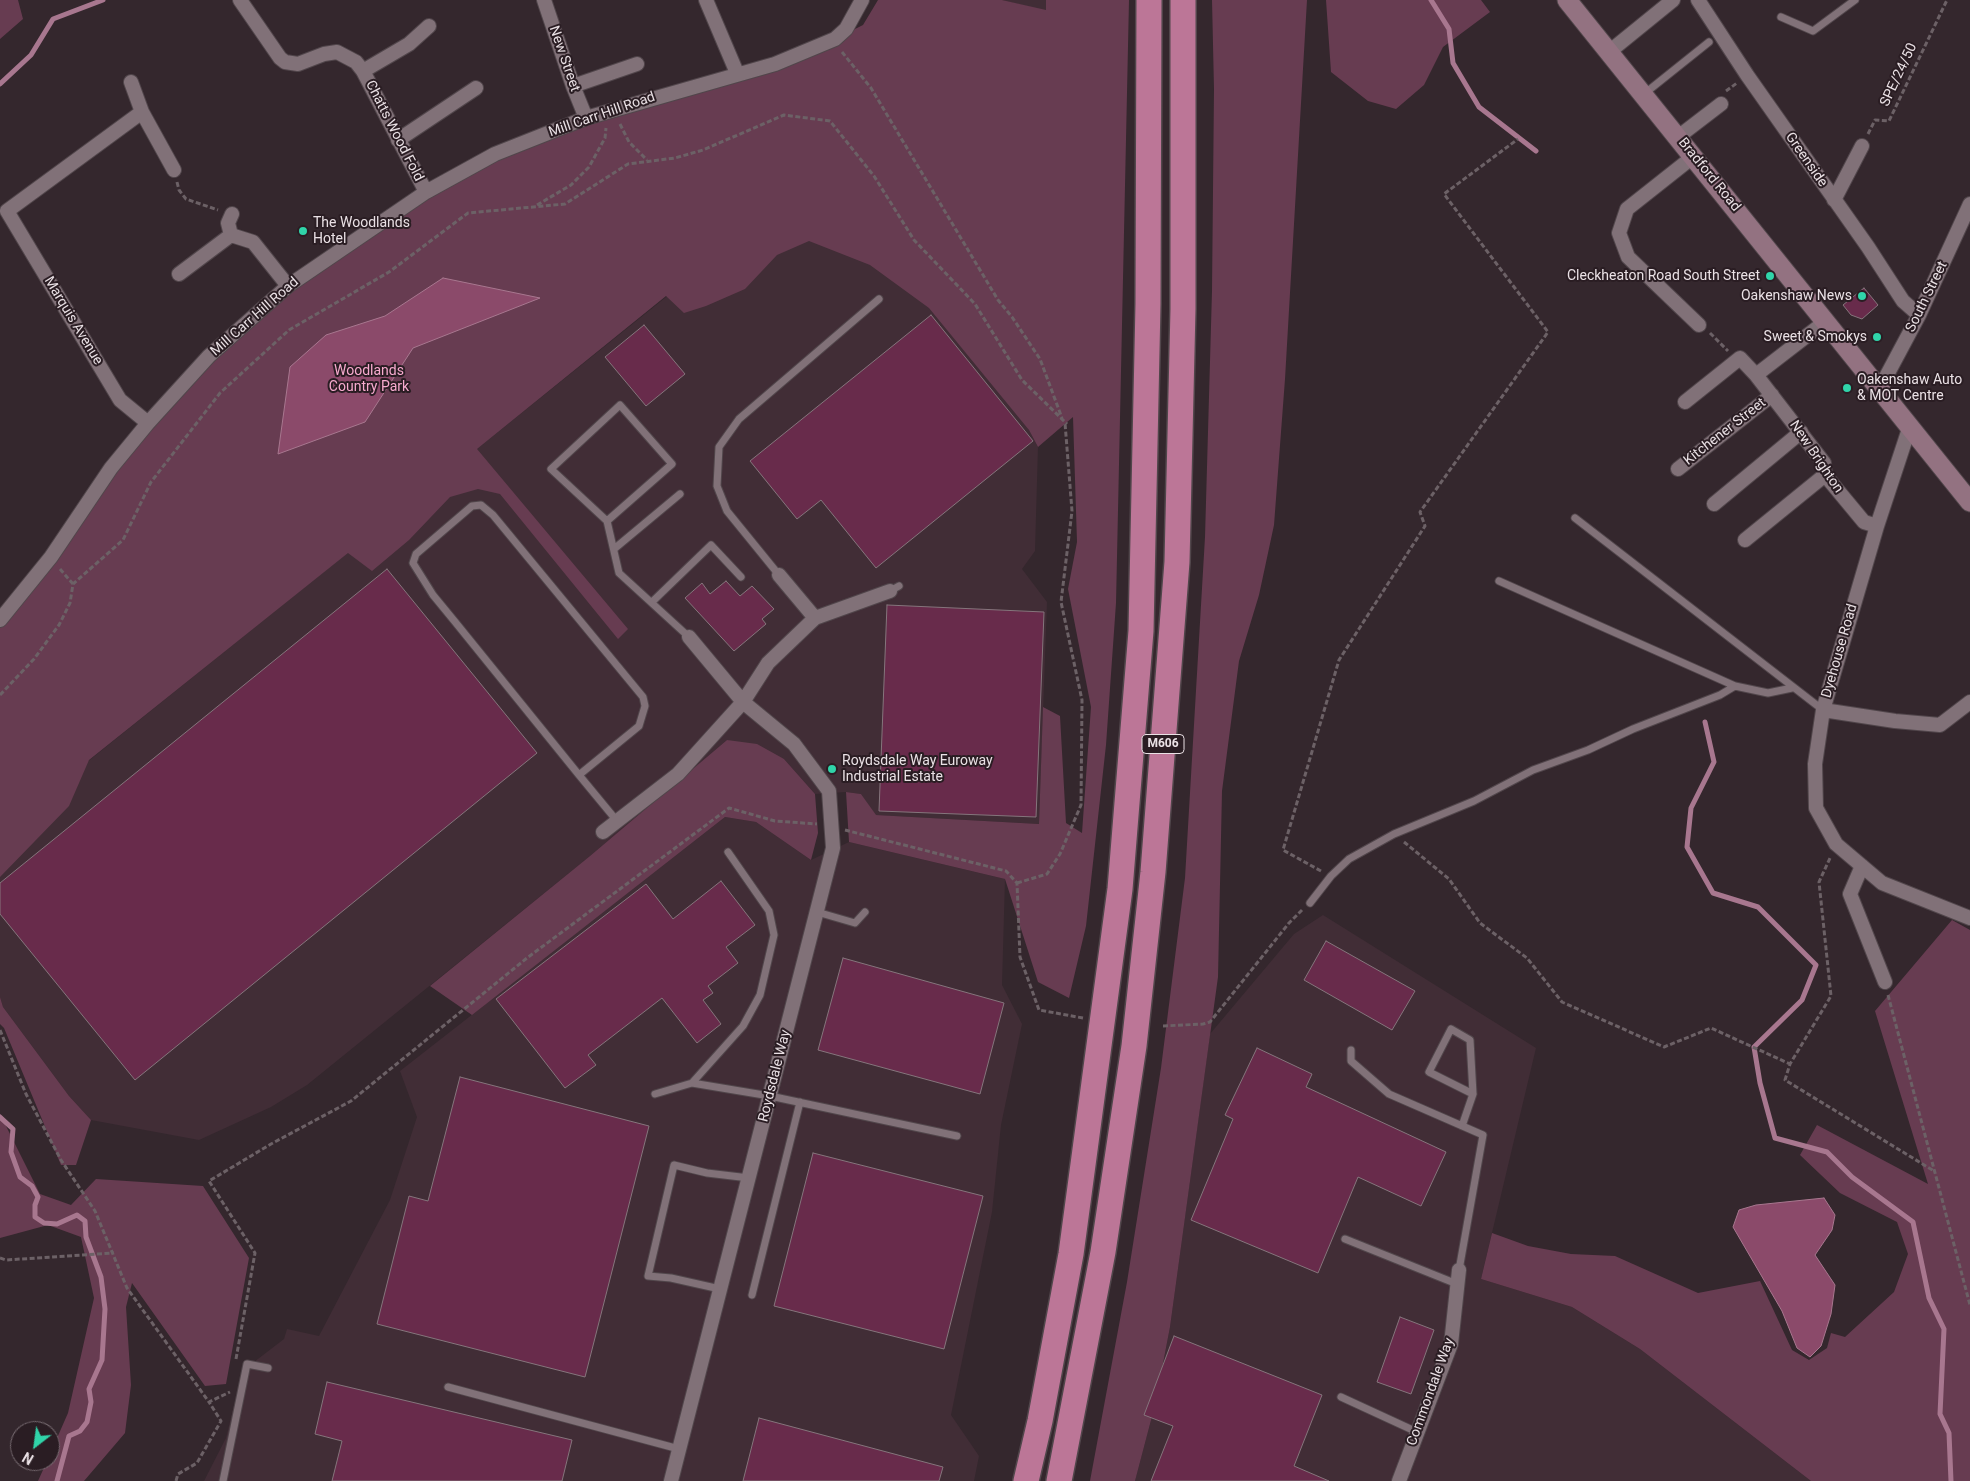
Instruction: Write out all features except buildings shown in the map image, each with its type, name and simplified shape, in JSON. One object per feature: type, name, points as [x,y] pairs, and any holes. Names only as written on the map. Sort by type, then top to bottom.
[{"type":"highway","name":"M606","points":[[1026,1481],[1040,1421],[1071,1254],[1120,890],[1140,631],[1148,304],[1149,0]]},
{"type":"highway","name":"M606","points":[[1059,1481],[1103,1252],[1134,1046],[1154,862],[1177,562],[1183,309],[1182,0]]},
{"type":"street","name":"Chatts Wood Fold","points":[[240,0],[280,58],[285,62],[298,64],[324,54],[337,52],[350,57],[363,71],[426,192]]},
{"type":"street","name":"New Street","points":[[544,0],[573,86],[586,118]]},
{"type":"street","points":[[706,0],[737,73]]},
{"type":"street","name":"Mill Carr Hill Road","points":[[0,620],[51,557],[111,468],[148,423],[210,356],[288,286],[426,192],[495,154],[606,111],[737,73],[775,64],[835,39],[846,29],[862,0]]},
{"type":"street","name":"Bradford Road","points":[[1567,0],[1851,351],[1970,502]]},
{"type":"street","points":[[1609,52],[1673,0]]},
{"type":"street","name":"Greenside","points":[[1698,0],[1747,75],[1903,301],[1919,315]]},
{"type":"street","name":"Chatts Wood Fold","points":[[363,71],[409,44],[429,26]]},
{"type":"street","points":[[573,86],[637,64]]},
{"type":"street","points":[[131,82],[142,112],[174,170]]},
{"type":"street","points":[[398,140],[476,88]]},
{"type":"street","points":[[1678,137],[1721,104]]},
{"type":"street","name":"Marquis Avenue","points":[[142,112],[4,213],[120,400],[148,423]]},
{"type":"street","points":[[1834,200],[1862,146]]},
{"type":"street","points":[[1694,156],[1627,209],[1619,232],[1628,257],[1700,325]]},
{"type":"street","name":"South Street","points":[[1880,388],[1919,315],[1970,204]]},
{"type":"street","points":[[231,235],[228,224],[232,214]]},
{"type":"street","points":[[231,235],[253,242],[288,286]]},
{"type":"street","points":[[179,274],[231,235]]},
{"type":"street","points":[[1756,375],[1826,321]]},
{"type":"street","points":[[1685,402],[1738,360]]},
{"type":"street","name":"New Brighton","points":[[1738,360],[1756,375],[1801,432],[1824,463],[1825,475],[1864,522],[1877,526]]},
{"type":"street","name":"Kitchener Street","points":[[1678,469],[1772,395]]},
{"type":"street","name":"Dyehouse Road","points":[[1910,426],[1877,526],[1823,710],[1815,764],[1816,808],[1836,844],[1882,883],[1970,918]]},
{"type":"street","points":[[1714,504],[1801,432]]},
{"type":"street","points":[[1745,540],[1825,475]]},
{"type":"street","points":[[779,575],[814,618]]},
{"type":"street","points":[[603,832],[678,774],[743,702],[768,663],[814,618],[894,588]]},
{"type":"street","name":"Roydsdale Way","points":[[671,1481],[834,848],[829,791],[794,744],[743,702],[689,637]]},
{"type":"street","points":[[1823,710],[1895,721],[1940,725],[1970,702]]},
{"type":"street","points":[[1862,866],[1850,894],[1885,982]]},
{"type":"street","name":"Commondale Way","points":[[1399,1481],[1451,1344],[1458,1277]]},
{"type":"lane","points":[[1781,17],[1813,31],[1855,0]]},
{"type":"lane","points":[[1644,95],[1709,42]]},
{"type":"lane","points":[[779,575],[727,511],[717,486],[719,447],[739,419],[880,299]]},
{"type":"lane","points":[[607,521],[672,464],[620,404],[551,469],[607,521],[619,573],[689,637]]},
{"type":"lane","points":[[614,549],[680,494]]},
{"type":"lane","points":[[579,775],[639,726],[645,706],[643,697],[493,515],[481,505],[472,506],[416,554],[413,563],[433,594],[579,775],[617,821]]},
{"type":"lane","points":[[1576,518],[1792,688],[1823,710]]},
{"type":"lane","points":[[652,602],[711,545],[741,577]]},
{"type":"lane","points":[[1499,581],[1735,686],[1768,693],[1792,688]]},
{"type":"lane","points":[[1310,903],[1331,876],[1349,859],[1394,834],[1474,801],[1533,770],[1588,750],[1633,729],[1720,695],[1735,686]]},
{"type":"lane","points":[[692,1083],[743,1026],[760,995],[774,935],[769,911],[728,852]]},
{"type":"lane","points":[[817,912],[855,923],[866,912]]},
{"type":"lane","points":[[1462,1126],[1473,1094],[1470,1040],[1451,1029],[1429,1072],[1473,1094]]},
{"type":"lane","points":[[1345,1239],[1458,1277],[1483,1135],[1389,1094],[1351,1061],[1352,1050]]},
{"type":"lane","points":[[655,1094],[692,1083],[770,1096],[957,1136]]},
{"type":"lane","points":[[752,1295],[800,1102]]},
{"type":"lane","points":[[720,1289],[671,1278],[648,1276],[674,1165],[707,1173],[749,1178]]},
{"type":"lane","points":[[223,1481],[246,1364],[268,1368]]},
{"type":"lane","points":[[448,1388],[680,1449]]},
{"type":"lane","points":[[1341,1397],[1417,1432]]},
{"type":"path","name":"SPE/24/50","points":[[1862,146],[1875,120],[1889,121],[1947,0]]},
{"type":"path","points":[[835,39],[842,52],[871,88],[998,300],[1012,317],[1040,359],[1058,413],[1066,424],[1072,511],[1061,602],[1082,700],[1081,805],[1060,854],[1048,874],[1017,883]]},
{"type":"path","points":[[1721,104],[1717,98],[1747,75]]},
{"type":"path","points":[[534,207],[571,185],[589,167],[605,138],[606,111]]},
{"type":"path","points":[[0,695],[34,659],[59,625],[70,603],[73,584],[123,540],[151,482],[220,392],[289,330],[389,272],[468,213],[565,204],[628,164],[647,160],[675,158],[703,150],[784,115],[830,121],[874,176],[914,240],[975,304],[1022,380],[1066,424]]},
{"type":"path","points":[[612,126],[620,124],[629,142],[647,160]]},
{"type":"path","points":[[1331,876],[1283,850],[1339,660],[1425,526],[1420,512],[1548,332],[1444,194],[1518,139]]},
{"type":"path","points":[[174,170],[178,190],[186,200],[232,214]]},
{"type":"path","points":[[1700,325],[1713,337],[1717,338],[1738,360]]},
{"type":"path","points":[[236,1364],[255,1253],[209,1181],[271,1144],[352,1101],[528,958],[729,808],[775,821],[833,825],[850,832],[1006,871],[1017,883],[1020,957],[1040,1010],[1083,1018]]},
{"type":"path","points":[[1394,834],[1449,879],[1480,923],[1527,958],[1562,1002],[1664,1047],[1711,1028],[1790,1064]]},
{"type":"path","points":[[1836,844],[1818,882],[1831,996],[1790,1064],[1785,1080],[1934,1171]]},
{"type":"path","points":[[1163,1026],[1210,1022],[1289,923],[1310,903]]},
{"type":"path","points":[[1885,982],[1970,1305]]},
{"type":"path","points":[[0,1030],[26,1094],[61,1160],[95,1211],[127,1288],[221,1421],[197,1463],[178,1474],[176,1481]]},
{"type":"path","points":[[0,1258],[6,1260],[114,1253]]},
{"type":"path","points":[[209,1402],[230,1392],[232,1383]]},
{"type":"shaded area","points":[[1002,0],[1046,0],[1046,11]]},
{"type":"shaded area","points":[[762,220],[959,297],[1038,447],[1035,551],[1022,569],[1047,602],[1039,824],[875,815],[861,794],[846,792],[815,794],[784,759],[727,740],[590,856],[307,1085],[271,1107],[199,1140],[91,1120],[69,1096],[3,1007],[0,997],[0,832]]},
{"type":"shaded area","points":[[443,278],[540,298],[413,348],[365,422],[278,454],[290,367],[326,335],[385,316]]},
{"type":"shaded area","points":[[725,817],[756,822],[811,860],[849,842],[1005,879],[1002,985],[1022,1024],[1001,1125],[992,1212],[951,1415],[979,1456],[974,1481],[204,1481],[226,1438],[237,1393],[254,1362],[284,1339],[287,1329],[319,1336],[390,1200],[417,1117],[400,1071]]},
{"type":"shaded area","points":[[1323,915],[1536,1048],[1481,1279],[1572,1307],[1640,1349],[1811,1481],[1135,1481],[1155,1405],[1170,1327],[1210,1034],[1294,934]]},
{"type":"shaded area","points":[[1824,1198],[1835,1215],[1832,1230],[1815,1255],[1835,1285],[1831,1314],[1821,1346],[1810,1357],[1797,1348],[1782,1311],[1733,1227],[1739,1210],[1756,1205]]},
{"type":"green space","points":[[0,0],[18,0],[23,19],[0,39]]},
{"type":"green space","name":"Woodlands Country Park","points":[[878,0],[1002,0],[1046,10],[1046,0],[1129,0],[1116,603],[1106,745],[1086,926],[1069,998],[1038,982],[1005,879],[849,842],[846,792],[861,794],[876,815],[1039,824],[1043,707],[1060,716],[1066,823],[1082,833],[1091,707],[1068,589],[1077,542],[1073,417],[1038,447],[1029,430],[929,308],[870,265],[809,241],[777,255],[745,289],[706,306],[684,313],[666,296],[477,449],[628,629],[618,639],[500,494],[478,489],[450,497],[409,540],[372,571],[348,553],[89,760],[69,806],[0,877],[0,620],[148,423],[288,286],[495,154],[835,39],[863,25]]},
{"type":"green space","points":[[1212,0],[1307,0],[1285,379],[1274,525],[1259,595],[1239,661],[1222,791],[1218,977],[1170,1327],[1155,1405],[1135,1481],[1090,1481],[1127,1282],[1161,1068],[1185,878],[1205,537],[1212,291],[1214,89]]},
{"type":"green space","points":[[1326,0],[1481,0],[1490,12],[1443,47],[1424,85],[1396,109],[1368,101],[1331,72]]},
{"type":"green space","points":[[727,740],[757,744],[784,759],[815,794],[818,833],[811,860],[756,822],[725,817],[472,1015],[430,986],[590,856]]},
{"type":"green space","points":[[1952,920],[1970,930],[1970,1481],[1811,1481],[1640,1349],[1572,1307],[1481,1279],[1492,1233],[1528,1246],[1571,1254],[1615,1256],[1698,1293],[1760,1281],[1792,1350],[1809,1360],[1827,1348],[1831,1333],[1845,1337],[1894,1292],[1908,1254],[1897,1222],[1840,1193],[1800,1155],[1817,1125],[1928,1184],[1875,1011]]},
{"type":"green space","points":[[0,997],[3,1007],[69,1096],[91,1120],[76,1165],[61,1165],[4,1028],[0,1024]]},
{"type":"green space","points":[[0,1114],[40,1194],[71,1205],[96,1179],[203,1186],[249,1258],[226,1384],[205,1386],[132,1283],[126,1307],[131,1385],[125,1433],[84,1481],[38,1481],[42,1471],[60,1471],[60,1431],[68,1413],[94,1298],[81,1237],[48,1225],[0,1238]]},
{"type":"waterway","points":[[0,84],[31,55],[53,19],[103,0]]},
{"type":"waterway","points":[[1431,0],[1449,29],[1453,63],[1479,107],[1536,151]]},
{"type":"waterway","points":[[1705,722],[1714,762],[1691,808],[1687,847],[1713,893],[1758,907],[1816,965],[1802,1000],[1754,1047],[1760,1083],[1775,1138],[1827,1152],[1852,1177],[1913,1222],[1929,1298],[1944,1329],[1940,1414],[1949,1433],[1951,1481]]},
{"type":"waterway","points":[[0,1117],[13,1129],[11,1152],[20,1177],[32,1186],[38,1197],[35,1205],[35,1217],[44,1223],[57,1224],[77,1215],[85,1221],[86,1237],[101,1277],[105,1309],[102,1360],[89,1389],[91,1402],[87,1422],[80,1431],[69,1436],[57,1481]]},
{"type":"place","name":"The Woodlands Hotel","points":[[303,231]]},
{"type":"place","name":"Cleckheaton Road South Street","points":[[1770,276]]},
{"type":"place","name":"Oakenshaw News","points":[[1862,296]]},
{"type":"place","name":"Sweet & Smokys","points":[[1877,337]]},
{"type":"place","name":"Oakenshaw Auto & MOT Centre","points":[[1847,388]]},
{"type":"place","name":"Roydsdale Way Euroway Industrial Estate","points":[[832,769]]}]
